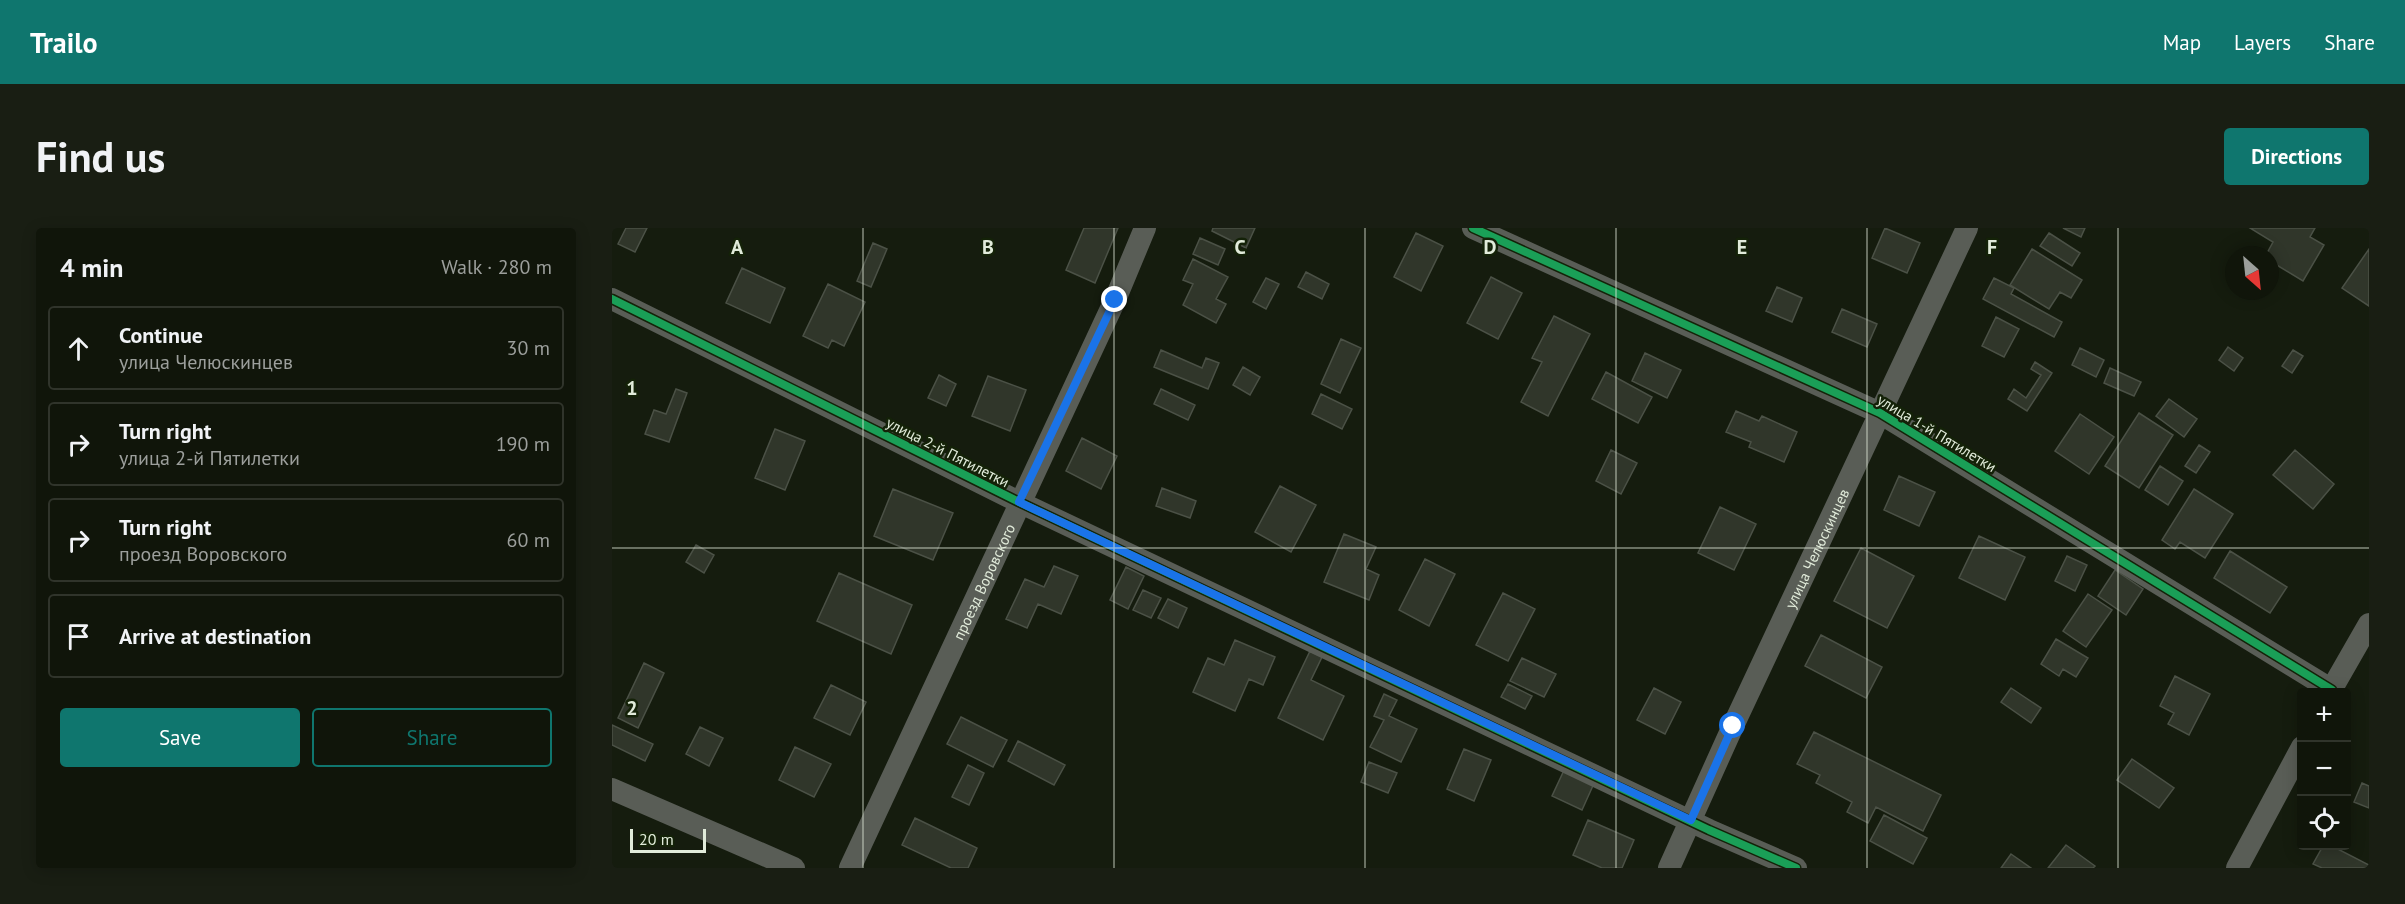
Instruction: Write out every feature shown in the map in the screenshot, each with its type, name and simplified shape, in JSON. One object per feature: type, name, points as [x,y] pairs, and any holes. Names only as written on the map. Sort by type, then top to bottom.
[{"type":"street","name":"проезд Воровского","points":[[850,868],[1115,300],[1145,228]]},
{"type":"street","name":"улица 1-й Пятилетки","points":[[1473,228],[1880,413],[2326,688]]},
{"type":"street","name":"улица Челюскинцев","points":[[1670,868],[1967,228]]},
{"type":"street","name":"улица 2-й Пятилетки","points":[[612,299],[1019,502],[1796,868]]},
{"type":"street","points":[[2333,688],[2369,624]]},
{"type":"street","points":[[2237,868],[2297,755]]},
{"type":"street","points":[[612,789],[794,868]]},
{"type":"building","points":[[626,228],[647,228],[635,252],[618,244]]},
{"type":"building","points":[[1084,228],[1118,228],[1095,283],[1066,270]]},
{"type":"building","points":[[1213,228],[1255,228],[1246,248],[1212,231]]},
{"type":"building","points":[[1885,228],[1920,243],[1907,273],[1872,258]]},
{"type":"building","points":[[2063,228],[2085,228],[2081,237]]},
{"type":"building","points":[[2250,228],[2315,228],[2310,237],[2324,245],[2303,281],[2279,266],[2279,246],[2271,246],[2273,242]]},
{"type":"building","points":[[1416,233],[1443,246],[1421,291],[1394,277]]},
{"type":"building","points":[[2049,233],[2080,253],[2072,266],[2040,246]]},
{"type":"building","points":[[1200,238],[1225,249],[1218,265],[1193,254]]},
{"type":"building","points":[[873,243],[887,249],[871,287],[857,281]]},
{"type":"building","points":[[2032,249],[2082,280],[2071,298],[2060,292],[2049,309],[2010,285]]},
{"type":"building","points":[[2369,249],[2369,306],[2342,288]]},
{"type":"building","points":[[1193,259],[1228,277],[1216,299],[1226,304],[1216,323],[1183,305],[1193,284],[1183,280]]},
{"type":"building","points":[[742,268],[785,288],[770,323],[726,303]]},
{"type":"building","points":[[1306,272],[1329,284],[1322,299],[1298,287]]},
{"type":"building","points":[[1491,277],[1522,293],[1498,339],[1467,323]]},
{"type":"building","points":[[1266,278],[1279,284],[1266,309],[1253,302]]},
{"type":"building","points":[[1994,278],[2014,288],[2011,294],[2062,322],[2054,337],[1983,299]]},
{"type":"building","points":[[828,284],[865,302],[844,346],[832,340],[828,348],[803,336]]},
{"type":"building","points":[[1777,287],[1802,298],[1792,322],[1766,311]]},
{"type":"building","points":[[1842,309],[1877,324],[1867,347],[1832,332]]},
{"type":"building","points":[[1554,316],[1590,334],[1548,416],[1521,402],[1542,362],[1532,358]]},
{"type":"building","points":[[1996,317],[2019,329],[2004,357],[1982,346]]},
{"type":"building","points":[[1341,339],[1361,348],[1340,393],[1321,384]]},
{"type":"building","points":[[2228,347],[2243,358],[2234,371],[2219,360]]},
{"type":"building","points":[[2080,348],[2104,360],[2096,377],[2072,365]]},
{"type":"building","points":[[1161,350],[1202,368],[1206,358],[1219,363],[1208,389],[1154,367]]},
{"type":"building","points":[[2293,350],[2303,356],[2292,373],[2282,366]]},
{"type":"building","points":[[1645,353],[1681,370],[1667,398],[1632,381]]},
{"type":"building","points":[[2035,362],[2052,373],[2027,411],[2008,399],[2014,389],[2026,398],[2041,375],[2031,369]]},
{"type":"building","points":[[1243,367],[1260,377],[1250,395],[1233,385]]},
{"type":"building","points":[[2110,368],[2141,382],[2134,396],[2104,383]]},
{"type":"building","points":[[1606,372],[1652,397],[1638,423],[1592,399]]},
{"type":"building","points":[[939,375],[956,384],[946,406],[928,398]]},
{"type":"building","points":[[988,376],[1026,390],[1010,431],[972,416]]},
{"type":"building","points":[[676,389],[687,393],[669,442],[645,434],[654,410],[666,414]]},
{"type":"building","points":[[1161,389],[1195,405],[1188,420],[1154,404]]},
{"type":"building","points":[[1321,394],[1352,409],[1342,429],[1312,414]]},
{"type":"building","points":[[2169,399],[2197,419],[2184,437],[2156,416]]},
{"type":"building","points":[[1736,411],[1759,421],[1762,416],[1797,432],[1784,462],[1749,447],[1751,442],[1726,432]]},
{"type":"building","points":[[2139,413],[2173,435],[2139,488],[2105,466]]},
{"type":"building","points":[[2080,414],[2114,437],[2089,474],[2055,451]]},
{"type":"building","points":[[775,429],[805,441],[785,490],[755,478]]},
{"type":"building","points":[[1082,438],[1117,456],[1101,489],[1066,471]]},
{"type":"building","points":[[2199,445],[2210,452],[2196,473],[2185,466]]},
{"type":"building","points":[[1611,450],[1637,463],[1621,494],[1596,481]]},
{"type":"building","points":[[2295,450],[2334,484],[2313,509],[2273,475]]},
{"type":"building","points":[[2160,466],[2183,481],[2168,505],[2145,490]]},
{"type":"building","points":[[1899,476],[1935,492],[1919,526],[1884,510]]},
{"type":"building","points":[[1280,486],[1316,505],[1291,552],[1255,532]]},
{"type":"building","points":[[1162,488],[1196,501],[1190,518],[1156,506]]},
{"type":"building","points":[[893,489],[953,513],[933,560],[874,536]]},
{"type":"building","points":[[2194,489],[2233,514],[2205,558],[2180,542],[2175,549],[2162,540]]},
{"type":"building","points":[[1720,507],[1756,524],[1734,570],[1698,553]]},
{"type":"building","points":[[1344,534],[1376,547],[1366,569],[1379,575],[1369,600],[1324,582]]},
{"type":"building","points":[[1979,536],[2025,557],[2005,600],[1959,578]]},
{"type":"building","points":[[696,545],[714,555],[704,573],[686,562]]},
{"type":"building","points":[[1861,548],[1914,576],[1887,628],[1834,601]]},
{"type":"building","points":[[2230,551],[2287,587],[2270,613],[2214,578]]},
{"type":"building","points":[[2067,556],[2087,565],[2075,591],[2055,581]]},
{"type":"building","points":[[1425,559],[1455,574],[1429,626],[1399,610]]},
{"type":"building","points":[[1054,566],[1078,576],[1061,614],[1038,604],[1027,628],[1006,619],[1025,579],[1044,587]]},
{"type":"building","points":[[1126,567],[1144,576],[1128,609],[1110,600]]},
{"type":"building","points":[[2115,570],[2143,589],[2126,615],[2098,596]]},
{"type":"building","points":[[839,573],[912,605],[891,654],[817,621]]},
{"type":"building","points":[[1143,590],[1161,598],[1151,618],[1133,610]]},
{"type":"building","points":[[1503,593],[1535,609],[1508,661],[1476,645]]},
{"type":"building","points":[[2088,594],[2112,610],[2086,647],[2063,631]]},
{"type":"building","points":[[1168,599],[1187,608],[1178,628],[1158,618]]},
{"type":"building","points":[[1821,635],[1882,667],[1866,698],[1805,666]]},
{"type":"building","points":[[2056,639],[2088,658],[2076,677],[2063,669],[2059,676],[2041,664]]},
{"type":"building","points":[[1235,640],[1275,657],[1263,685],[1249,679],[1235,711],[1193,692],[1208,658],[1224,665]]},
{"type":"building","points":[[1310,651],[1322,657],[1311,680],[1344,696],[1323,740],[1278,718]]},
{"type":"building","points":[[1522,658],[1556,674],[1544,697],[1510,681]]},
{"type":"building","points":[[644,663],[664,673],[638,728],[618,718]]},
{"type":"building","points":[[2175,676],[2210,694],[2189,735],[2168,724],[2174,713],[2160,706]]},
{"type":"building","points":[[1508,684],[1532,696],[1525,709],[1501,697]]},
{"type":"building","points":[[831,685],[866,702],[850,735],[814,718]]},
{"type":"building","points":[[1654,688],[1681,702],[1665,734],[1637,720]]},
{"type":"building","points":[[2011,688],[2041,708],[2031,723],[2001,702]]},
{"type":"building","points":[[1384,694],[1397,700],[1389,716],[1417,729],[1401,762],[1370,747],[1384,720],[1374,716]]},
{"type":"building","points":[[961,717],[1007,740],[993,767],[947,744]]},
{"type":"building","points":[[612,725],[653,744],[645,761],[612,745]]},
{"type":"building","points":[[700,727],[723,738],[709,766],[686,754]]},
{"type":"building","points":[[1814,732],[1941,795],[1923,831],[1876,807],[1868,823],[1847,812],[1852,802],[1816,783],[1820,775],[1797,764]]},
{"type":"building","points":[[1018,741],[1065,765],[1054,785],[1008,761]]},
{"type":"building","points":[[795,747],[831,764],[814,797],[779,780]]},
{"type":"building","points":[[1464,749],[1491,760],[1474,801],[1447,789]]},
{"type":"building","points":[[2132,759],[2174,788],[2159,808],[2117,780]]},
{"type":"building","points":[[1369,762],[1397,773],[1388,793],[1361,782]]},
{"type":"building","points":[[968,765],[984,773],[969,805],[952,797]]},
{"type":"building","points":[[1566,766],[1596,779],[1582,810],[1552,796]]},
{"type":"building","points":[[2362,783],[2369,786],[2369,808],[2354,802]]},
{"type":"building","points":[[1884,815],[1927,838],[1913,864],[1870,841]]},
{"type":"building","points":[[915,818],[977,848],[968,868],[951,868],[902,845]]},
{"type":"building","points":[[1588,820],[1634,840],[1622,868],[1602,868],[1573,855]]},
{"type":"building","points":[[2066,845],[2095,866],[2093,868],[2048,868]]},
{"type":"building","points":[[2321,850],[2340,850],[2369,865],[2369,868],[2322,868],[2313,864]]},
{"type":"building","points":[[2011,854],[2031,868],[2001,868]]},
{"type":"cycle path","points":[[1473,228],[1880,413],[2329,688]]},
{"type":"cycle path","points":[[612,299],[1019,502],[1709,830],[1796,868]]},
{"type":"route","points":[[1115,300],[1019,502],[1691,820],[1733,726]]}]
